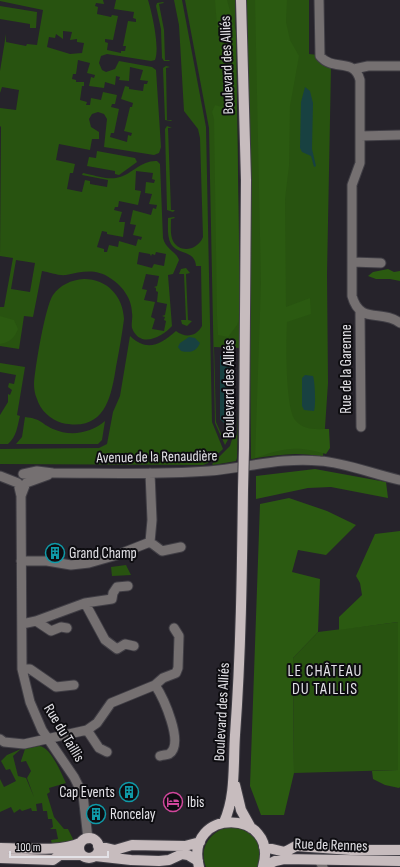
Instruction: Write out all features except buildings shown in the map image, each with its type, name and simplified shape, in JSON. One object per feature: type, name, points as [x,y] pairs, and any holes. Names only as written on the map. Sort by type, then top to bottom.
[{"type":"main road","name":"Boulevard des Alliés","points":[[224,822],[229,808],[233,778],[239,680],[244,448],[246,180],[241,0]]},
{"type":"main road","name":"Boulevard des Alliés","points":[[233,778],[241,810],[251,828],[259,836],[264,847]]},
{"type":"main road","points":[[199,864],[198,852],[200,842],[211,828],[224,822],[241,823],[251,828]]},
{"type":"main road","points":[[82,855],[79,849],[84,841]]},
{"type":"main road","points":[[0,848],[64,847],[84,841],[95,841],[96,851]]},
{"type":"main road","points":[[0,858],[53,860],[60,855],[82,855],[87,858],[96,851],[115,850],[132,845],[185,846],[200,842]]},
{"type":"main road","name":"Rue de Rennes","points":[[264,847],[285,852],[296,846],[351,850],[400,850]]},
{"type":"main road","points":[[263,867],[265,857],[264,847]]},
{"type":"main road","points":[[96,851],[131,860],[159,861],[169,860],[182,854],[188,855],[199,864]]},
{"type":"main road","name":"Rue de Rennes","points":[[263,867],[280,859],[321,864],[387,864],[400,861]]},
{"type":"street","points":[[319,0],[320,56],[325,62],[331,65],[347,66],[354,69],[368,66],[400,66]]},
{"type":"street","name":"Rue de la Garenne","points":[[354,69],[360,80],[360,163],[352,185],[352,296],[354,304],[360,311],[368,315],[388,317],[400,323]]},
{"type":"street","points":[[360,136],[400,135]]},
{"type":"street","points":[[352,262],[381,263]]},
{"type":"street","name":"Rue de la Garenne","points":[[360,311],[361,427]]},
{"type":"street","name":"Avenue de la Renaudière","points":[[0,476],[22,478],[37,471],[53,473],[150,473],[210,471],[300,459],[323,461],[400,480]]},
{"type":"street","name":"Avenue de la Renaudière","points":[[0,473],[22,478]]},
{"type":"street","points":[[150,473],[152,520],[150,542]]},
{"type":"street","name":"Rue du Taillis","points":[[22,478],[22,669],[30,702],[47,739],[74,776],[83,795],[84,841]]},
{"type":"street","points":[[150,542],[162,551],[181,548]]},
{"type":"street","points":[[21,561],[48,561],[71,565],[89,563],[117,555],[150,542]]},
{"type":"street","points":[[22,624],[36,621],[85,603],[112,599],[113,593],[117,588],[128,586]]},
{"type":"street","points":[[85,603],[105,640],[117,649],[125,644],[134,646]]},
{"type":"street","points":[[36,621],[51,631],[61,627],[67,628]]},
{"type":"street","points":[[0,750],[2,740],[24,744],[87,730],[97,723],[111,703],[156,685],[163,678],[176,673],[178,668],[179,636],[174,628]]},
{"type":"street","points":[[22,669],[30,669],[56,687],[74,684]]},
{"type":"street","points":[[156,685],[175,733],[173,750],[169,754],[160,756]]},
{"type":"street","points":[[87,730],[99,748],[107,752]]},
{"type":"green space","points":[[103,0],[104,4],[96,3],[95,6],[98,7],[97,14],[111,17],[112,15],[118,16],[113,40],[105,39],[105,42],[108,43],[107,50],[121,53],[121,51],[125,51],[126,46],[123,46],[128,21],[136,22],[136,19],[133,18],[134,12],[114,9],[116,0],[148,0],[157,47],[155,60],[151,61],[107,54],[101,56],[99,63],[102,70],[106,72],[115,69],[119,61],[152,67],[156,70],[161,147],[159,153],[154,155],[104,147],[107,119],[104,114],[98,112],[92,114],[89,119],[91,127],[99,132],[99,139],[92,139],[90,150],[59,144],[56,160],[75,164],[73,173],[70,173],[67,189],[82,192],[85,180],[90,181],[90,184],[107,187],[108,180],[82,175],[83,173],[106,178],[116,178],[152,161],[157,161],[160,164],[163,238],[166,245],[176,254],[179,260],[173,274],[168,275],[172,326],[157,337],[146,339],[140,338],[136,334],[132,328],[132,308],[126,293],[110,278],[94,272],[63,275],[42,271],[33,317],[24,316],[19,349],[0,346],[0,307],[4,307],[13,258],[0,256],[0,108],[16,110],[19,90],[2,87],[0,93],[0,71],[6,34],[6,42],[26,46],[27,44],[37,45],[43,10],[0,1]],"holes":[[[63,31],[72,32],[70,40],[77,39],[77,42],[84,43],[82,53],[70,54],[47,47],[49,37],[55,38],[56,34],[63,39]],[[78,60],[90,63],[87,73],[95,75],[94,78],[91,77],[89,86],[104,88],[105,82],[115,85],[116,76],[120,77],[119,80],[129,81],[130,67],[143,70],[140,80],[148,81],[147,84],[144,84],[143,91],[129,89],[129,87],[125,86],[121,99],[133,103],[132,107],[130,107],[124,131],[132,133],[131,136],[128,135],[127,142],[110,137],[111,133],[114,133],[119,109],[111,107],[112,104],[115,104],[117,95],[103,92],[101,100],[91,98],[90,105],[86,105],[87,102],[80,100],[84,82],[76,82],[76,80],[72,79],[73,74],[76,74]],[[136,171],[153,173],[152,179],[155,180],[154,183],[146,182],[145,193],[152,194],[149,204],[157,205],[156,209],[153,208],[151,215],[133,210],[130,224],[136,225],[133,235],[142,237],[141,240],[138,239],[136,246],[119,241],[118,247],[109,245],[107,252],[104,252],[104,249],[97,247],[102,231],[107,232],[107,234],[123,237],[125,222],[119,222],[122,212],[114,210],[115,207],[118,207],[119,201],[138,205],[141,191],[135,190]],[[139,252],[150,254],[151,256],[152,254],[155,255],[156,252],[166,254],[164,266],[154,264],[152,268],[137,264]],[[16,260],[35,263],[30,292],[11,289]],[[146,274],[159,276],[157,286],[154,287],[158,292],[157,302],[167,304],[165,315],[162,316],[165,317],[164,320],[166,321],[164,331],[152,329],[155,319],[151,317],[155,302],[144,300],[147,290],[142,289]]]},
{"type":"green space","points":[[174,0],[182,0],[206,127],[212,422],[223,449],[208,463],[203,465],[0,464],[0,449],[99,448],[107,444],[113,412],[120,396],[130,336],[142,344],[153,345],[164,340],[176,331],[183,335],[190,335],[200,330],[202,326],[201,266],[196,266],[193,257],[174,247],[171,244],[168,235],[168,218],[174,217],[175,218],[171,219],[172,239],[180,248],[189,249],[197,245],[203,237],[200,138],[198,129],[184,111],[179,25]]},
{"type":"green space","points":[[185,0],[235,0],[240,317],[239,383],[239,348],[214,347],[216,422],[223,438],[230,436],[225,445],[215,423],[209,128]]},
{"type":"green space","points":[[215,0],[227,0],[236,32],[240,317],[237,325],[228,337],[218,335],[217,316],[214,119],[212,112],[215,105],[222,107],[224,105],[220,53],[221,34],[217,27]]},
{"type":"green space","points":[[247,0],[309,0],[309,54],[318,55],[323,65],[331,67],[327,274],[328,383],[323,457],[296,454],[251,459]]},
{"type":"green space","points":[[255,0],[287,0],[286,22],[290,40],[299,56],[290,106],[289,166],[285,199],[286,307],[310,298],[311,314],[287,322],[286,358],[288,388],[292,413],[295,420],[299,424],[307,428],[329,429],[330,448],[326,454],[306,449],[290,449],[255,458],[261,283]]},
{"type":"green space","points":[[157,3],[164,3],[159,4],[164,30],[165,60],[170,60],[169,61],[164,61],[162,58],[161,29],[156,6]]},
{"type":"green space","points":[[0,6],[37,12],[36,28],[30,28],[30,24],[0,19]]},
{"type":"green space","points":[[166,66],[170,67],[166,68],[167,120],[172,120],[171,121],[165,120],[163,68]]},
{"type":"green space","points":[[167,126],[172,128],[168,128],[171,210],[175,210],[173,212],[167,210],[165,129]]},
{"type":"green space","points":[[97,151],[135,158],[137,162],[119,175],[115,174],[115,171],[87,166],[89,157],[96,158]]},
{"type":"green space","points":[[186,268],[190,273],[186,274],[188,320],[192,321],[187,326],[182,324],[181,320],[186,320],[184,274],[179,274],[181,269]]},
{"type":"green space","points":[[388,269],[394,272],[400,271],[400,281],[376,279],[368,276],[373,272]]},
{"type":"green space","points":[[84,279],[100,282],[112,290],[121,303],[124,319],[112,390],[103,410],[97,417],[88,422],[76,424],[62,423],[54,420],[46,414],[38,403],[34,386],[36,365],[44,324],[53,295],[59,288],[66,284]]},
{"type":"green space","points":[[0,316],[14,320],[18,329],[11,340],[0,344]]},
{"type":"green space","points":[[0,363],[25,367],[17,415],[20,416],[15,435],[8,444],[0,444],[0,415],[8,402],[8,394],[10,395],[12,390],[8,387],[9,383],[14,384],[16,375],[0,372]]},
{"type":"green space","points":[[239,383],[238,435],[237,435]]},
{"type":"green space","points":[[25,417],[35,419],[53,429],[67,433],[87,431],[105,421],[102,440],[98,444],[16,444],[22,437]]},
{"type":"green space","points":[[237,435],[236,461],[213,465],[212,464],[230,446],[233,436]]},
{"type":"green space","points":[[315,469],[386,482],[388,498],[331,487],[308,488],[256,499],[256,476]]},
{"type":"green space","points":[[289,498],[327,511],[356,525],[326,555],[298,550],[292,572],[320,579],[318,632],[293,658],[294,773],[284,815],[261,815],[250,786],[260,504]]},
{"type":"green space","points":[[400,531],[399,788],[385,785],[373,779],[372,771],[398,770],[398,622],[339,630],[339,617],[362,595],[360,583],[356,576],[375,534]]},
{"type":"green space","points":[[126,565],[131,575],[112,576],[111,567]]},
{"type":"green space","points":[[398,622],[398,770],[294,773],[293,658],[318,632]]},
{"type":"green space","points":[[39,746],[48,751],[66,783],[49,788],[50,792],[47,794],[54,817],[64,829],[68,829],[74,841],[52,844],[51,840],[58,839],[56,829],[50,829],[53,827],[52,819],[48,819],[47,811],[43,811],[42,803],[36,804],[37,811],[32,811],[31,808],[22,811],[20,809],[14,813],[11,807],[0,812],[0,779],[4,787],[16,781],[10,769],[6,770],[1,761],[7,755],[21,749],[13,756],[18,776],[26,778],[34,797],[27,778],[31,771],[26,761],[21,761],[25,749]]},
{"type":"green space","points":[[230,826],[251,834],[256,839],[260,851],[258,867],[206,867],[204,853],[208,841],[217,832]]},
{"type":"shaded area","points":[[305,87],[310,91],[313,103],[312,149],[316,166],[314,167],[311,156],[302,152],[300,148],[301,102]]},
{"type":"shaded area","points":[[189,337],[195,338],[200,343],[195,350],[187,352],[181,351],[178,347],[180,343]]},
{"type":"shaded area","points":[[225,352],[231,356],[230,421],[226,425],[220,419],[220,356]]},
{"type":"shaded area","points":[[305,375],[313,376],[314,379],[314,411],[304,410],[302,406],[302,378]]},
{"type":"place","name":"Grand Champ","points":[[55,553]]},
{"type":"place","name":"Cap Events","points":[[129,792]]},
{"type":"place","name":"Ibis","points":[[173,802]]},
{"type":"place","name":"Roncelay","points":[[96,814]]},
{"type":"district","name":"LE CHÂTEAU DU TAILLIS","points":[[325,680]]}]
